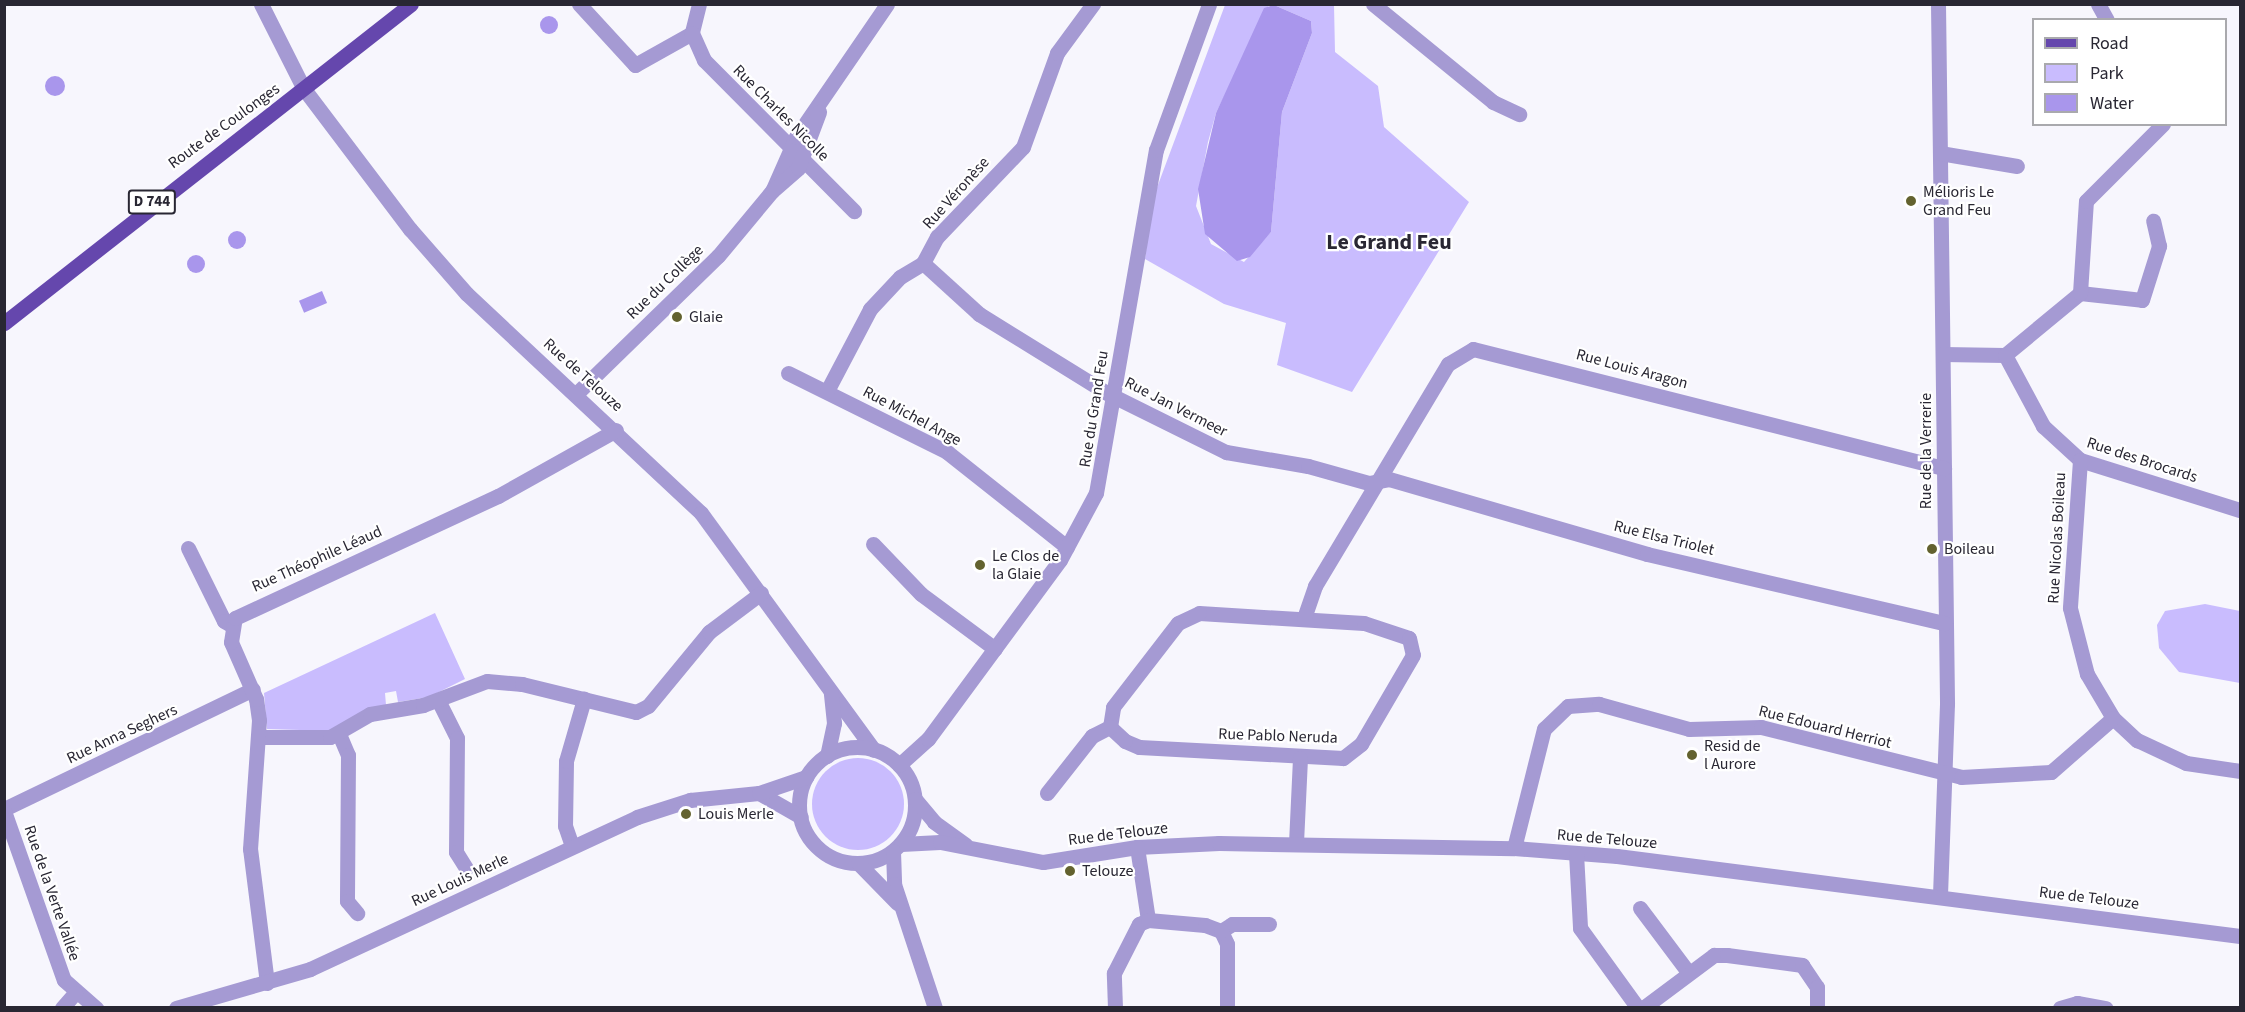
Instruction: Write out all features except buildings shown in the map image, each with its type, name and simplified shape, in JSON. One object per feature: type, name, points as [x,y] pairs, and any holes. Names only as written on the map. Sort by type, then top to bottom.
[{"type":"main road","name":"Route de Coulonges","points":[[4,323],[170,188],[304,89],[411,4]]},
{"type":"street","name":"Rue de Telouze","points":[[261,4],[304,89],[441,267],[616,430],[701,513],[874,750]]},
{"type":"street","points":[[579,4],[635,65],[692,33],[699,4]]},
{"type":"street","name":"Rue du Collège","points":[[772,190],[790,148],[819,112],[887,4]]},
{"type":"street","name":"Rue Véronèse","points":[[827,391],[870,309],[900,277],[923,263],[937,237],[1023,147],[1057,53],[1093,4]]},
{"type":"street","name":"Rue du Grand Feu","points":[[900,765],[928,739],[1067,547],[1100,480],[1156,150],[1209,4]]},
{"type":"street","points":[[1373,4],[1493,102],[1519,114]]},
{"type":"street","name":"Rue de la Verrerie","points":[[1938,4],[1943,354],[1945,775],[1940,897]]},
{"type":"street","points":[[2098,4],[2106,18]]},
{"type":"street","name":"Rue Charles Nicolle","points":[[692,33],[704,60],[854,211]]},
{"type":"street","name":"Rue du Collège","points":[[576,394],[718,256],[772,190],[804,161],[819,112]]},
{"type":"street","points":[[2080,293],[2086,201],[2161,126]]},
{"type":"street","points":[[1940,153],[2017,166]]},
{"type":"street","points":[[1943,354],[2005,355],[2080,293],[2142,300],[2160,246],[2153,222]]},
{"type":"street","name":"Rue Jan Vermeer","points":[[923,263],[979,314],[1114,394],[1241,457],[1378,482]]},
{"type":"street","name":"Rue Louis Aragon","points":[[1378,482],[1448,364],[1464,351],[1483,348],[1944,468]]},
{"type":"street","name":"Rue des Brocards","points":[[2005,355],[2043,426],[2080,460],[2241,510]]},
{"type":"street","name":"Rue Michel Ange","points":[[788,373],[947,452],[1067,547]]},
{"type":"street","name":"Rue Théophile Léaud","points":[[231,625],[243,611],[498,496],[616,430]]},
{"type":"street","name":"Rue Nicolas Boileau","points":[[2080,460],[2070,608],[2087,674],[2114,718],[2161,754],[2211,770],[2241,771]]},
{"type":"street","name":"Rue Elsa Triolet","points":[[1378,482],[1389,479],[1647,554],[1944,622]]},
{"type":"street","points":[[1304,618],[1315,586],[1378,482]]},
{"type":"street","points":[[873,544],[921,594],[994,649]]},
{"type":"street","points":[[188,548],[224,621],[231,625],[231,642],[253,689],[259,737],[250,849],[267,983]]},
{"type":"street","points":[[259,737],[310,740],[339,734],[370,714],[438,700],[487,681],[584,699],[636,712],[648,706],[709,632],[761,593]]},
{"type":"street","name":"Rue Pablo Neruda","points":[[1199,613],[1304,618],[1364,623],[1405,635],[1414,649],[1356,750],[1343,758],[1300,758],[1139,747],[1110,727],[1113,707],[1184,618],[1199,613]]},
{"type":"street","name":"Rue Anna Seghers","points":[[4,810],[253,689]]},
{"type":"street","name":"Rue de Telouze","points":[[827,756],[834,723],[831,693]]},
{"type":"street","points":[[572,846],[565,826],[566,760],[584,699]]},
{"type":"street","points":[[438,700],[457,738],[456,852],[466,868]]},
{"type":"street","name":"Rue Edouard Herriot","points":[[1514,848],[1544,729],[1554,714],[1584,704],[1689,729],[1761,727],[1945,775],[2043,775],[2114,718]]},
{"type":"street","points":[[1047,793],[1092,736],[1110,727]]},
{"type":"street","points":[[339,734],[348,755],[347,901],[357,913]]},
{"type":"street","points":[[905,912],[858,863],[825,854],[810,838],[801,817],[806,777],[827,756],[850,748],[874,750],[900,765],[915,800],[911,827],[897,847],[892,877],[905,912],[935,1008]]},
{"type":"street","points":[[1296,843],[1300,758]]},
{"type":"street","name":"Rue Louis Merle","points":[[176,1008],[267,983],[354,950],[572,846],[661,808],[759,793],[806,777]]},
{"type":"street","points":[[759,793],[801,817]]},
{"type":"street","name":"Rue de Telouze","points":[[915,800],[934,822],[968,847]]},
{"type":"street","name":"Rue de la Verte Vallée","points":[[4,810],[55,961],[75,993],[96,1008]]},
{"type":"street","name":"Rue de Telouze","points":[[897,847],[968,847],[1000,857],[1043,862],[1137,847],[1296,843],[1514,848],[1576,853],[1940,897],[2241,936]]},
{"type":"street","points":[[858,863],[897,847]]},
{"type":"street","points":[[1137,847],[1148,920]]},
{"type":"street","points":[[1576,853],[1580,928],[1638,1008]]},
{"type":"street","points":[[1640,908],[1688,972]]},
{"type":"street","points":[[1115,1008],[1114,974],[1138,924],[1148,920],[1205,925],[1224,938]]},
{"type":"street","points":[[1227,1008],[1224,938],[1232,924],[1269,924]]},
{"type":"street","points":[[1643,1008],[1688,972],[1714,956],[1795,963],[1812,975],[1817,1008]]},
{"type":"street","points":[[62,1008],[75,993]]},
{"type":"street","points":[[2060,1008],[2077,1003],[2106,1008]]},
{"type":"green space","points":[[1225,5],[1269,5],[1216,113],[1208,142],[1196,206],[1211,244],[1244,262],[1271,232],[1282,112],[1312,33],[1311,21],[1274,5],[1334,5],[1335,52],[1378,86],[1384,127],[1469,202],[1352,392],[1277,365],[1286,323],[1224,304],[1145,259],[1152,201]]},
{"type":"green space","points":[[2205,604],[2240,611],[2240,683],[2179,672],[2159,648],[2157,625],[2165,611]]},
{"type":"green space","points":[[435,613],[465,679],[429,697],[398,702],[396,691],[385,693],[386,705],[333,731],[267,729],[264,693]]},
{"type":"green space","points":[[858,758],[876,761],[891,771],[901,786],[904,804],[901,822],[891,837],[876,847],[858,850],[840,847],[825,837],[815,822],[812,804],[815,786],[825,771],[840,761]]},
{"type":"water","points":[[1274,5],[1311,21],[1312,33],[1282,112],[1271,232],[1250,257],[1237,261],[1205,234],[1198,189],[1216,113],[1264,8]]},
{"type":"water","points":[[549,16],[555,19],[558,25],[555,31],[549,34],[543,31],[540,25],[543,19]]},
{"type":"water","points":[[55,76],[62,79],[65,86],[62,93],[55,96],[48,93],[45,86],[48,79]]},
{"type":"water","points":[[237,231],[243,234],[246,240],[243,246],[237,249],[231,246],[228,240],[231,234]]},
{"type":"water","points":[[196,255],[202,258],[205,264],[202,270],[196,273],[190,270],[187,264],[190,258]]},
{"type":"water","points":[[322,291],[327,303],[304,313],[299,301]]},
{"type":"place","name":"Mélioris Le Grand Feu","points":[[1911,201]]},
{"type":"place","name":"Glaie","points":[[677,317]]},
{"type":"place","name":"Boileau","points":[[1932,549]]},
{"type":"place","name":"Le Clos de la Glaie","points":[[980,565]]},
{"type":"place","name":"Resid de l Aurore","points":[[1692,755]]},
{"type":"place","name":"Louis Merle","points":[[686,814]]},
{"type":"place","name":"Telouze","points":[[1070,871]]},
{"type":"district","name":"Le Grand Feu","points":[[1389,243]]}]
